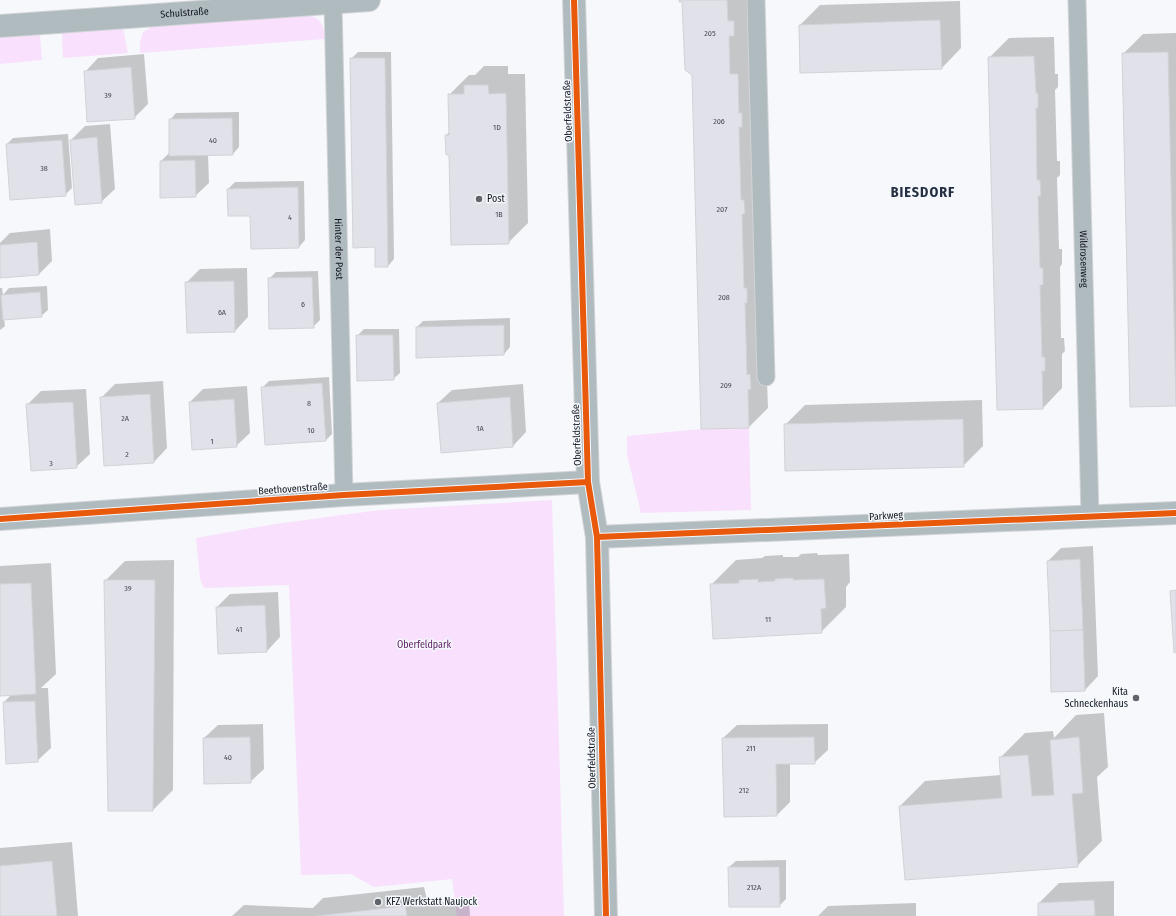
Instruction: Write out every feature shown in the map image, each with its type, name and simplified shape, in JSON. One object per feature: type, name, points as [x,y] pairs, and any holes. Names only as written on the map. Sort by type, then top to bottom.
[{"type":"street","name":"Schulstraße","points":[[0,26],[369,0]]},
{"type":"street","name":"Oberfeldstraße","points":[[574,0],[588,482],[597,537],[606,916]]},
{"type":"street","name":"Beethovenstraße","points":[[0,519],[344,496],[588,482]]},
{"type":"street","name":"Parkweg","points":[[597,537],[1176,513]]},
{"type":"lane","points":[[756,0],[766,377]]},
{"type":"lane","name":"Wildrosenweg","points":[[1077,0],[1090,517]]},
{"type":"lane","name":"Hinter der Post","points":[[333,3],[344,496]]},
{"type":"green space","points":[[307,15],[319,20],[323,26],[325,39],[140,53],[140,43],[143,32],[153,26]]},
{"type":"green space","points":[[123,29],[128,53],[63,58],[62,33]]},
{"type":"green space","points":[[40,35],[42,60],[0,64],[0,38]]},
{"type":"green space","points":[[749,428],[751,510],[641,513],[627,454],[627,436],[701,429]]},
{"type":"green space","name":"Oberfeldpark","points":[[552,500],[564,916],[457,916],[452,879],[374,887],[351,874],[301,875],[289,585],[204,588],[200,579],[196,538],[275,524],[380,510]]},
{"type":"building","points":[[679,0],[727,0],[728,21],[734,21],[734,36],[729,36],[730,74],[738,74],[739,113],[742,113],[742,127],[739,127],[741,200],[744,200],[745,214],[742,214],[744,288],[747,288],[747,303],[745,303],[747,375],[750,374],[751,389],[748,390],[749,428],[701,429],[692,75],[685,70],[682,2],[679,2]]},
{"type":"building","points":[[940,20],[942,69],[800,73],[799,25]]},
{"type":"building","points":[[1168,52],[1176,406],[1130,407],[1122,53]]},
{"type":"building","points":[[1034,56],[1036,93],[1038,93],[1038,108],[1036,108],[1037,180],[1040,180],[1041,196],[1038,196],[1040,268],[1043,268],[1043,285],[1040,285],[1042,357],[1045,357],[1045,371],[1042,371],[1043,409],[997,410],[988,57]]},
{"type":"building","points":[[350,58],[385,58],[388,267],[375,267],[375,247],[353,248]]},
{"type":"building","points":[[131,67],[135,119],[87,122],[84,71]]},
{"type":"building","name":"Post","points":[[464,85],[488,85],[489,94],[506,93],[509,244],[451,245],[449,155],[446,155],[445,135],[449,135],[448,94],[464,94]]},
{"type":"building","points":[[232,118],[233,155],[169,156],[169,119]]},
{"type":"building","points":[[97,137],[102,203],[75,205],[70,140]]},
{"type":"building","points":[[62,140],[66,196],[10,200],[6,144]]},
{"type":"building","points":[[195,160],[196,197],[160,198],[160,161]]},
{"type":"building","points":[[298,187],[299,248],[251,249],[250,216],[228,216],[227,189]]},
{"type":"building","points":[[37,242],[39,275],[0,278],[0,245]]},
{"type":"building","points":[[312,277],[314,328],[269,329],[268,278]]},
{"type":"building","points":[[234,281],[235,332],[187,333],[185,282]]},
{"type":"building","points":[[40,292],[42,317],[3,320],[1,295]]},
{"type":"building","points":[[504,325],[504,355],[416,358],[416,327]]},
{"type":"building","points":[[356,335],[393,335],[394,380],[357,381]]},
{"type":"building","points":[[322,383],[326,441],[265,445],[261,387]]},
{"type":"building","points":[[150,394],[154,463],[104,466],[100,397]]},
{"type":"building","points":[[510,397],[513,447],[441,453],[437,403]]},
{"type":"building","points":[[234,399],[237,447],[192,450],[189,402]]},
{"type":"building","points":[[73,402],[77,468],[31,471],[26,404]]},
{"type":"building","points":[[963,419],[964,467],[785,471],[784,424]]},
{"type":"building","points":[[1080,559],[1083,630],[1050,631],[1047,561]]},
{"type":"building","points":[[793,578],[793,580],[824,579],[826,608],[821,609],[822,633],[713,639],[710,584],[739,583],[739,580],[758,579],[758,582]]},
{"type":"building","points":[[104,580],[155,580],[153,811],[108,811]]},
{"type":"building","points":[[31,583],[36,694],[0,696],[0,584]]},
{"type":"building","points":[[1176,590],[1176,652],[1174,653],[1170,591]]},
{"type":"building","points":[[265,605],[267,652],[218,654],[216,607]]},
{"type":"building","points":[[1083,630],[1085,691],[1051,692],[1050,631]]},
{"type":"building","points":[[35,701],[38,762],[6,764],[3,702]]},
{"type":"building","points":[[250,737],[251,783],[204,784],[203,738]]},
{"type":"building","points":[[814,737],[815,764],[776,764],[777,816],[724,817],[722,738]]},
{"type":"building","points":[[1079,737],[1083,793],[1072,794],[1078,867],[905,880],[899,806],[1002,798],[999,757],[1028,755],[1032,796],[1054,795],[1050,740]]},
{"type":"building","points":[[52,861],[57,916],[0,916],[0,866]]},
{"type":"building","points":[[728,867],[779,867],[780,907],[729,907]]},
{"type":"building","points":[[1094,900],[1095,916],[1038,916],[1038,903]]},
{"type":"building","points":[[405,906],[407,916],[317,916]]},
{"type":"cycle path","points":[[574,0],[588,482],[597,537],[606,916]]},
{"type":"cycle path","points":[[0,519],[344,495],[588,482]]},
{"type":"cycle path","points":[[597,537],[1176,513]]},
{"type":"place","name":"Post","points":[[479,199]]},
{"type":"place","name":"Kita Schneckenhaus","points":[[1136,698]]},
{"type":"place","name":"KFZ Werkstatt Naujock","points":[[378,902]]},
{"type":"district","name":"BIESDORF","points":[[923,192]]}]
